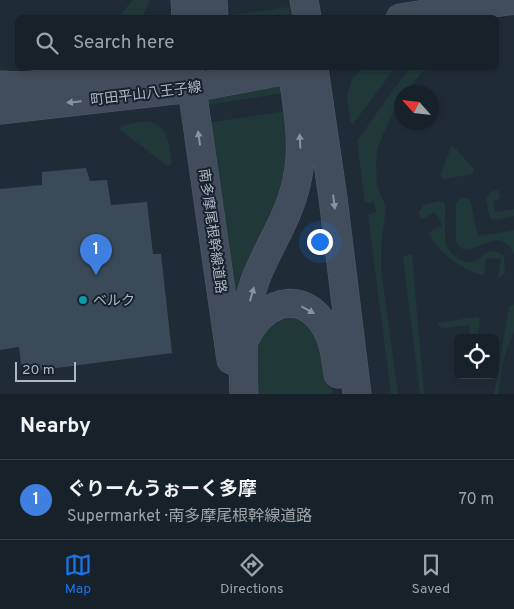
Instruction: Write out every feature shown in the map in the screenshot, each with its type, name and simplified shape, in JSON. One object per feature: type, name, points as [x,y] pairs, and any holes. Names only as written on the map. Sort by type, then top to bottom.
[{"type":"main road","points":[[185,0],[186,15]]},
{"type":"main road","points":[[212,0],[214,15]]},
{"type":"main road","points":[[304,0],[306,15]]},
{"type":"main road","points":[[421,15],[514,2]]},
{"type":"main road","points":[[457,15],[514,2]]},
{"type":"main road","points":[[477,15],[514,2]]},
{"type":"main road","points":[[0,70],[15,68]]},
{"type":"main road","points":[[0,85],[25,86],[186,74],[202,79],[209,70]]},
{"type":"main road","name":"町田平山八王子線","points":[[0,110],[186,74],[261,70]]},
{"type":"main road","points":[[244,394],[242,358],[248,305],[256,280],[286,216],[298,180],[301,147],[297,99],[299,70]]},
{"type":"main road","points":[[300,70],[331,179],[357,394]]},
{"type":"main road","name":"南多摩尾根幹線道路","points":[[186,74],[236,394]]},
{"type":"main road","points":[[244,342],[250,328],[258,318],[274,306],[285,303],[306,307],[316,314],[331,337],[341,394]]},
{"type":"green space","points":[[133,0],[150,0],[143,15],[120,15]]},
{"type":"green space","points":[[289,7],[290,13],[289,15],[232,15]]},
{"type":"green space","points":[[362,70],[394,70],[353,124],[350,122],[347,95],[353,77]]},
{"type":"green space","points":[[408,70],[426,70],[422,72],[412,85],[397,85]]},
{"type":"green space","points":[[282,84],[284,93],[207,105],[206,100],[210,93]]},
{"type":"green space","points":[[394,89],[394,112],[378,147],[376,163],[377,186],[386,208],[381,245],[381,269],[398,394],[391,394],[368,215],[376,212],[374,202],[365,203],[357,141]]},
{"type":"green space","points":[[286,111],[290,148],[286,178],[234,306],[207,123]]},
{"type":"green space","points":[[147,121],[160,127],[167,136],[172,162],[170,166],[166,165],[119,129],[122,125]]},
{"type":"green space","points":[[452,145],[474,169],[472,174],[444,179],[440,176]]},
{"type":"green space","points":[[498,190],[500,199],[493,200],[495,212],[514,209],[514,216],[494,220],[490,218],[486,199],[491,192]]},
{"type":"green space","points":[[461,197],[469,199],[471,203],[478,236],[514,230],[514,254],[507,244],[499,241],[491,241],[467,250],[461,248],[456,241],[456,203]]},
{"type":"green space","points":[[440,201],[444,202],[445,207],[445,241],[452,254],[460,260],[470,262],[475,261],[488,252],[497,252],[504,256],[505,274],[498,278],[501,259],[486,258],[484,276],[459,265],[439,248],[428,233],[442,225],[435,212],[421,220],[419,212],[424,205]]},
{"type":"green space","points":[[407,255],[412,255],[424,394],[420,394],[403,258]]},
{"type":"green space","points":[[514,304],[514,332],[505,354],[498,394],[494,394],[497,379],[499,379],[499,365],[509,307]]},
{"type":"green space","points":[[288,314],[309,324],[327,361],[333,394],[254,394],[251,372],[258,332]]},
{"type":"green space","points":[[476,317],[480,319],[478,334],[470,334],[469,325],[444,328],[439,326],[438,323]]},
{"type":"building","name":"ベルク","points":[[86,168],[90,181],[107,180],[111,205],[147,202],[153,254],[161,254],[172,353],[26,372],[21,364],[19,347],[0,350],[0,189],[42,185],[42,172]]},
{"type":"place","name":"ぐりーんうぉーく多摩","points":[[96,275]]},
{"type":"place","name":"ベルク","points":[[83,300]]}]
